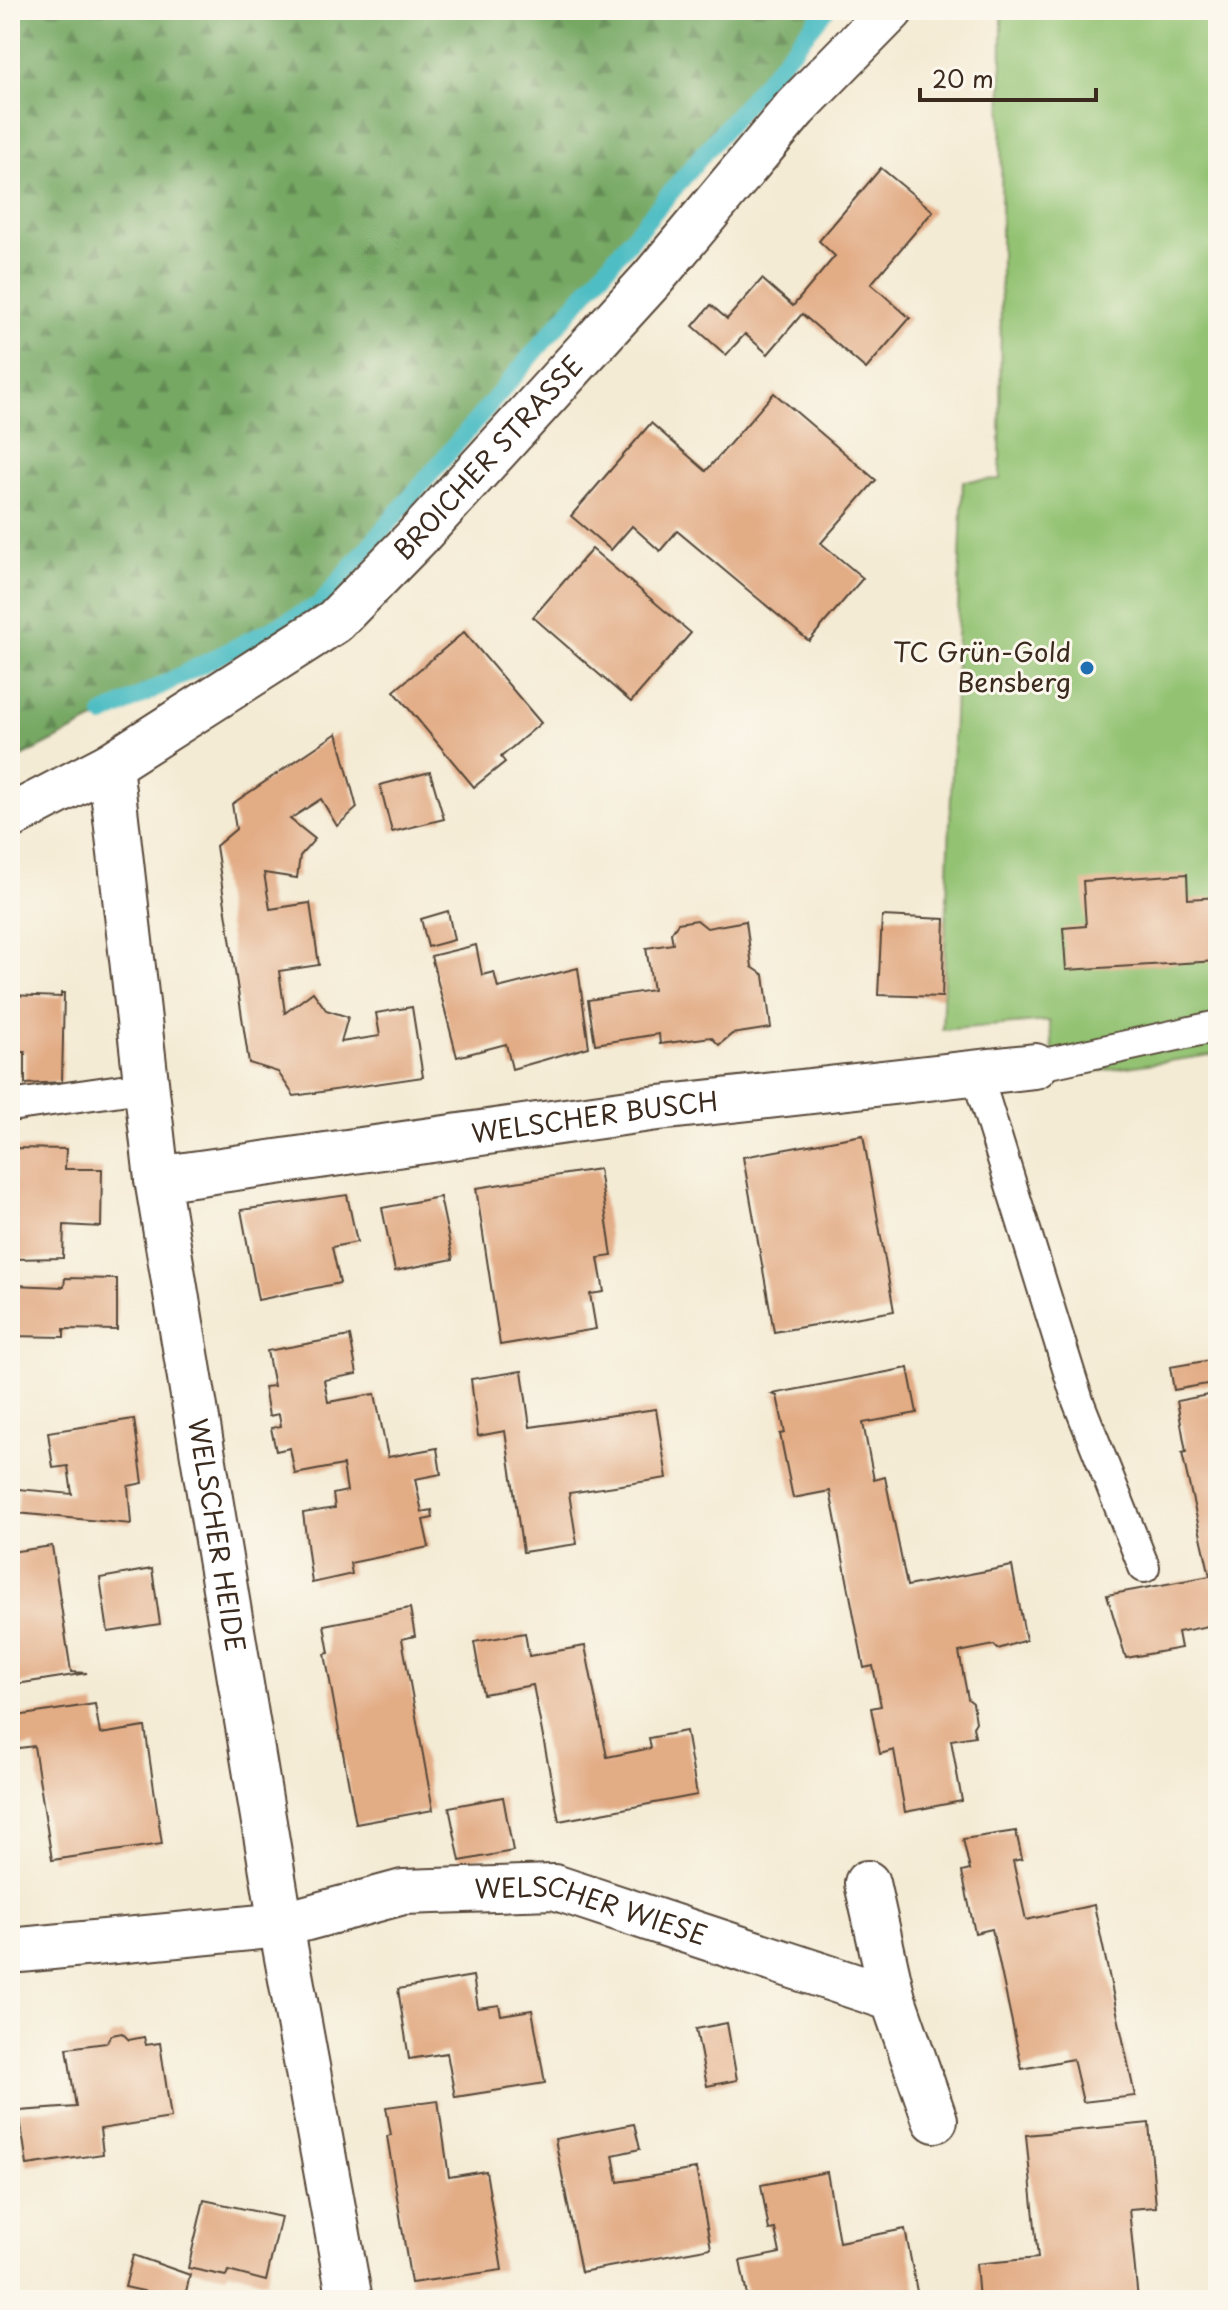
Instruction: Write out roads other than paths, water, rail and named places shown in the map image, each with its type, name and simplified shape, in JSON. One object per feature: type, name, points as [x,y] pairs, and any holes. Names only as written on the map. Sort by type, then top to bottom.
[{"type":"street","name":"BROICHER STRASSE","points":[[10,817],[110,765],[335,621],[417,537],[653,278],[795,108],[891,10]]},
{"type":"street","name":"WELSCHER HEIDE","points":[[110,765],[149,1086],[157,1179],[281,1925],[350,2300]]},
{"type":"street","name":"WELSCHER BUSCH","points":[[157,1179],[650,1109],[1035,1066]]},
{"type":"street","points":[[867,1883],[893,1999],[935,2120]]},
{"type":"street","name":"WELSCHER WIESE","points":[[10,1951],[281,1925],[403,1892],[554,1887],[893,1999]]},
{"type":"lane","points":[[1035,1066],[1218,1026]]},
{"type":"lane","points":[[976,1072],[1078,1401],[1144,1567]]},
{"type":"lane","points":[[10,1106],[149,1086]]},
{"type":"waterway","points":[[103,715],[319,605],[826,10]]},
{"type":"place","name":"TC Grün-Gold Bensberg","points":[[1087,668]]}]
